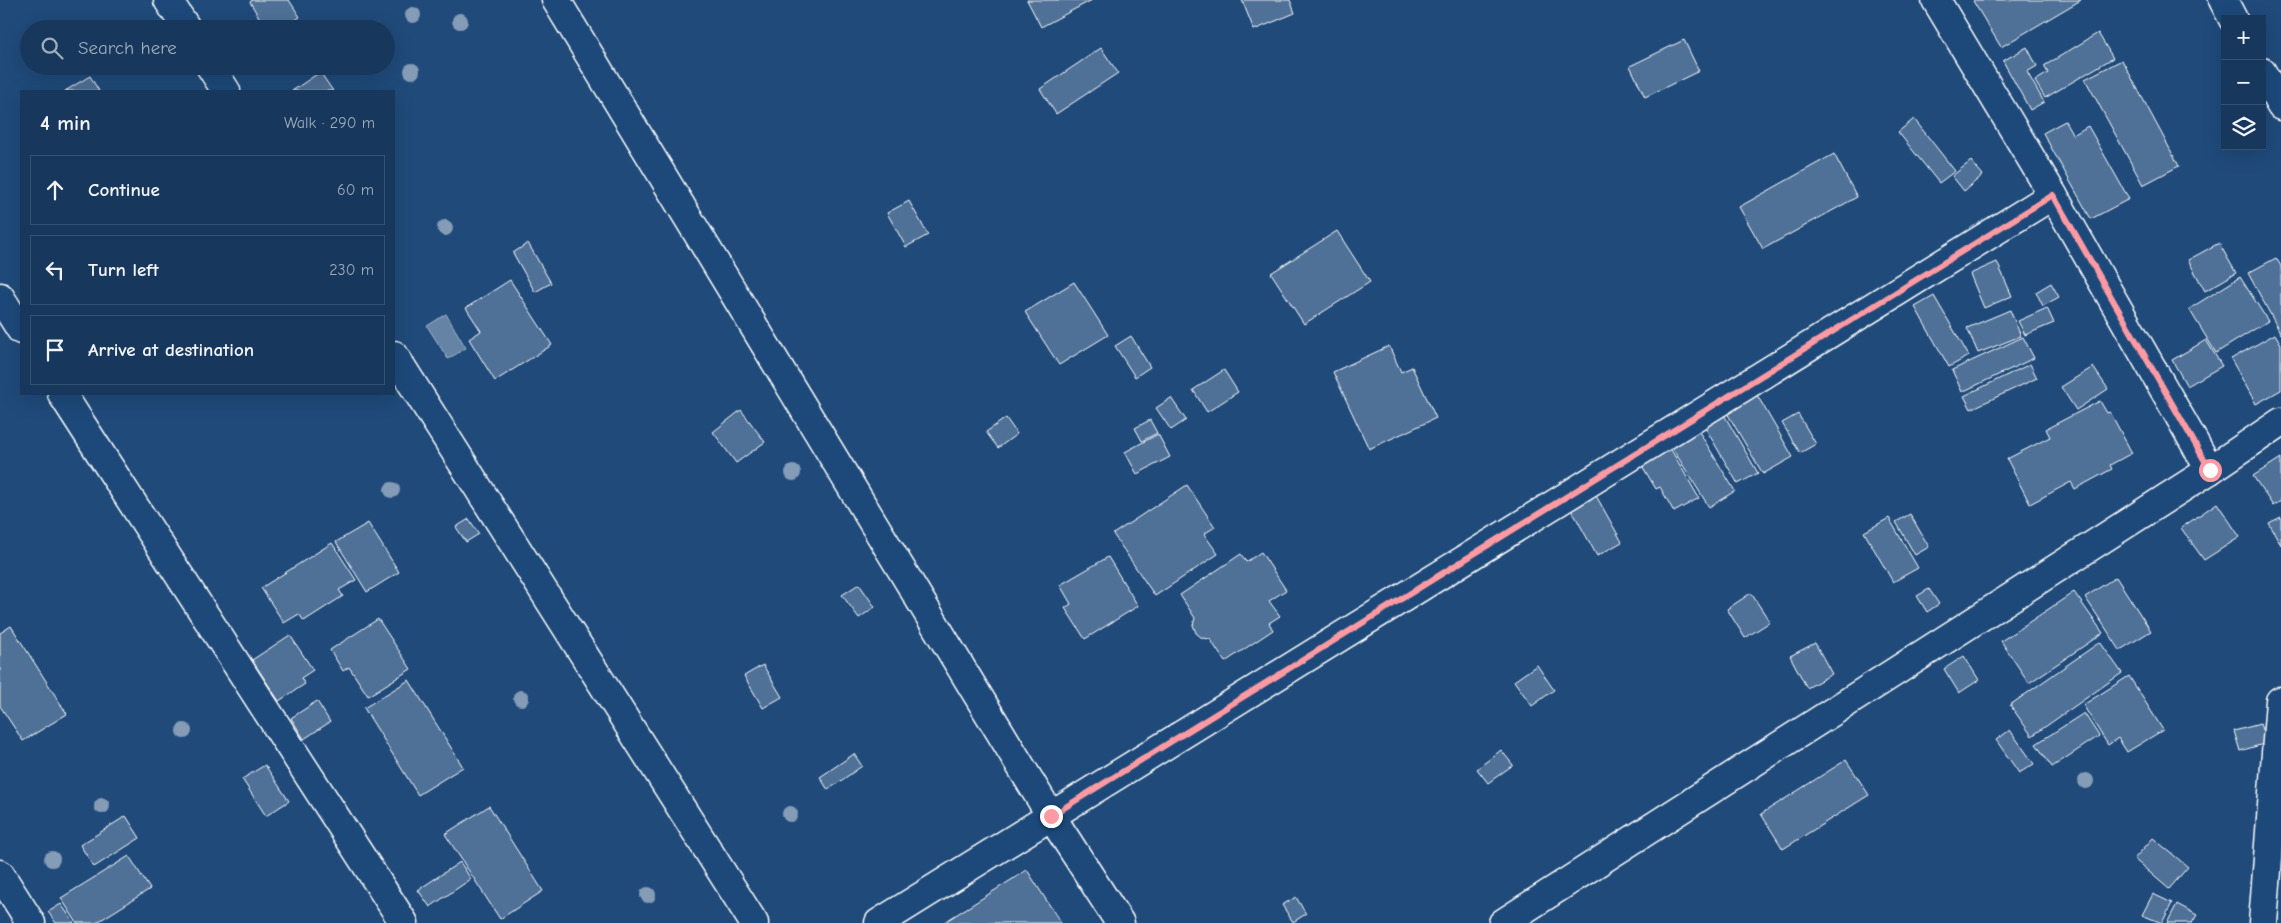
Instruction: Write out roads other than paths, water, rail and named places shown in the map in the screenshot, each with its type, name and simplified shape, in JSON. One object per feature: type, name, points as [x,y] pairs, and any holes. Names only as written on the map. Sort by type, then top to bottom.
[{"type":"street","points":[[168,0],[181,20]]},
{"type":"street","points":[[556,0],[1051,816],[1120,923]]},
{"type":"street","points":[[1936,0],[2053,195],[2210,470]]},
{"type":"street","points":[[2223,0],[2231,15]]},
{"type":"street","points":[[216,75],[225,90]]},
{"type":"street","points":[[2266,79],[2281,106]]},
{"type":"street","points":[[879,923],[2053,195]]},
{"type":"street","points":[[0,297],[20,328]]},
{"type":"street","points":[[395,357],[754,923]]},
{"type":"street","points":[[63,395],[404,923]]},
{"type":"street","points":[[1503,923],[2210,470],[2281,422]]},
{"type":"street","points":[[2263,923],[2280,701]]},
{"type":"street","points":[[0,874],[31,923]]},
{"type":"water","points":[[446,314],[466,348],[448,359],[427,326]]}]
